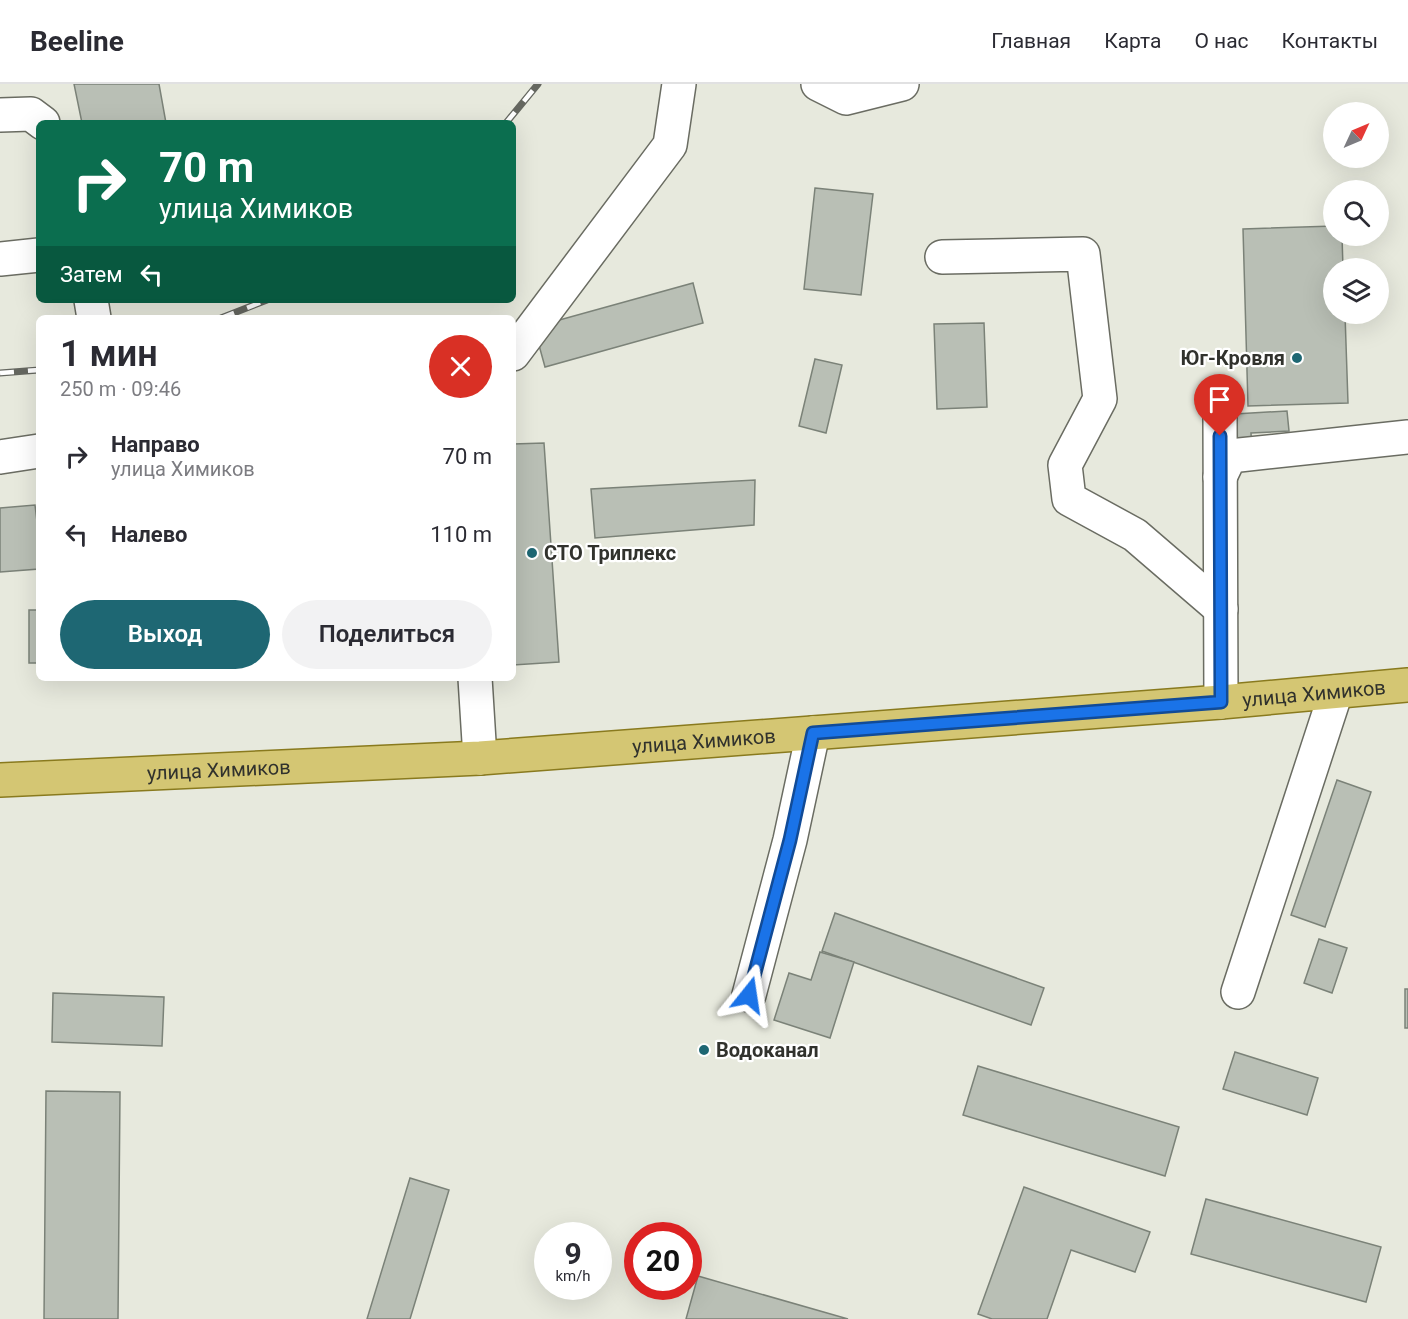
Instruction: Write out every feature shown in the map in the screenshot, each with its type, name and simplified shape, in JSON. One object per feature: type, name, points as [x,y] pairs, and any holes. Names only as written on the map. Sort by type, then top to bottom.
[{"type":"main road","name":"улица Химиков","points":[[0,780],[480,758],[1221,702],[1408,685]]},
{"type":"lane","points":[[516,350],[670,145],[679,84]]},
{"type":"lane","points":[[818,84],[846,98],[902,84]]},
{"type":"lane","points":[[0,115],[31,114],[40,120]]},
{"type":"lane","points":[[942,257],[1083,254],[1100,399],[1065,465],[1069,499],[1135,535],[1221,609]]},
{"type":"lane","points":[[0,259],[36,255]]},
{"type":"lane","points":[[1220,415],[1221,702]]},
{"type":"lane","points":[[1220,477],[1230,456],[1408,437]]},
{"type":"lane","points":[[0,457],[36,451]]},
{"type":"lane","points":[[475,681],[480,758]]},
{"type":"lane","points":[[1238,992],[1336,692]]},
{"type":"lane","points":[[749,995],[790,840],[813,733]]},
{"type":"building","points":[[74,84],[159,84],[165,120],[81,120]]},
{"type":"building","points":[[815,188],[873,194],[861,295],[804,289]]},
{"type":"building","name":"Юг-Кровля","points":[[1323,226],[1323,246],[1342,246],[1343,258],[1323,258],[1323,324],[1345,324],[1348,403],[1248,406],[1243,229]]},
{"type":"building","points":[[693,283],[703,323],[545,367],[534,327]]},
{"type":"building","points":[[984,323],[987,407],[937,409],[934,324]]},
{"type":"building","points":[[815,359],[842,365],[826,433],[799,426]]},
{"type":"building","points":[[1287,411],[1289,431],[1251,433],[1252,451],[1237,453],[1235,414]]},
{"type":"building","name":"СТО Триплекс","points":[[544,443],[559,662],[516,665],[516,444]]},
{"type":"building","points":[[755,480],[754,525],[595,538],[591,489]]},
{"type":"building","points":[[35,505],[36,569],[0,572],[0,508]]},
{"type":"building","points":[[29,610],[36,610],[36,663],[29,663]]},
{"type":"building","points":[[1337,780],[1371,792],[1325,927],[1291,915]]},
{"type":"building","points":[[835,913],[1044,988],[1031,1025],[822,951]]},
{"type":"building","points":[[1319,939],[1347,948],[1332,993],[1304,983]]},
{"type":"building","points":[[820,952],[854,962],[830,1038],[774,1020],[789,973],[811,980]]},
{"type":"building","points":[[1405,989],[1408,989],[1408,1028],[1405,1028]]},
{"type":"building","points":[[53,993],[164,997],[162,1046],[52,1042]]},
{"type":"building","points":[[1235,1052],[1318,1078],[1307,1115],[1223,1089]]},
{"type":"building","points":[[978,1066],[1179,1127],[1165,1176],[963,1115]]},
{"type":"building","points":[[46,1091],[120,1092],[118,1319],[44,1319]]},
{"type":"building","points":[[410,1178],[449,1190],[410,1319],[367,1319]]},
{"type":"building","points":[[1024,1187],[1150,1232],[1135,1272],[1071,1250],[1047,1319],[992,1319],[978,1314]]},
{"type":"building","points":[[1206,1199],[1381,1247],[1366,1302],[1191,1254]]},
{"type":"building","points":[[702,1277],[848,1319],[686,1319],[691,1300],[702,1300]]},
{"type":"railway","points":[[508,120],[538,84]]},
{"type":"railway","points":[[229,315],[259,303]]},
{"type":"railway","points":[[0,373],[36,370]]},
{"type":"place","name":"Юг-Кровля","points":[[1297,358]]},
{"type":"place","name":"СТО Триплекс","points":[[532,553]]},
{"type":"place","name":"Водоканал","points":[[704,1050]]},
{"type":"route","points":[[749,995],[790,840],[813,733],[1221,702],[1220,436]]}]
